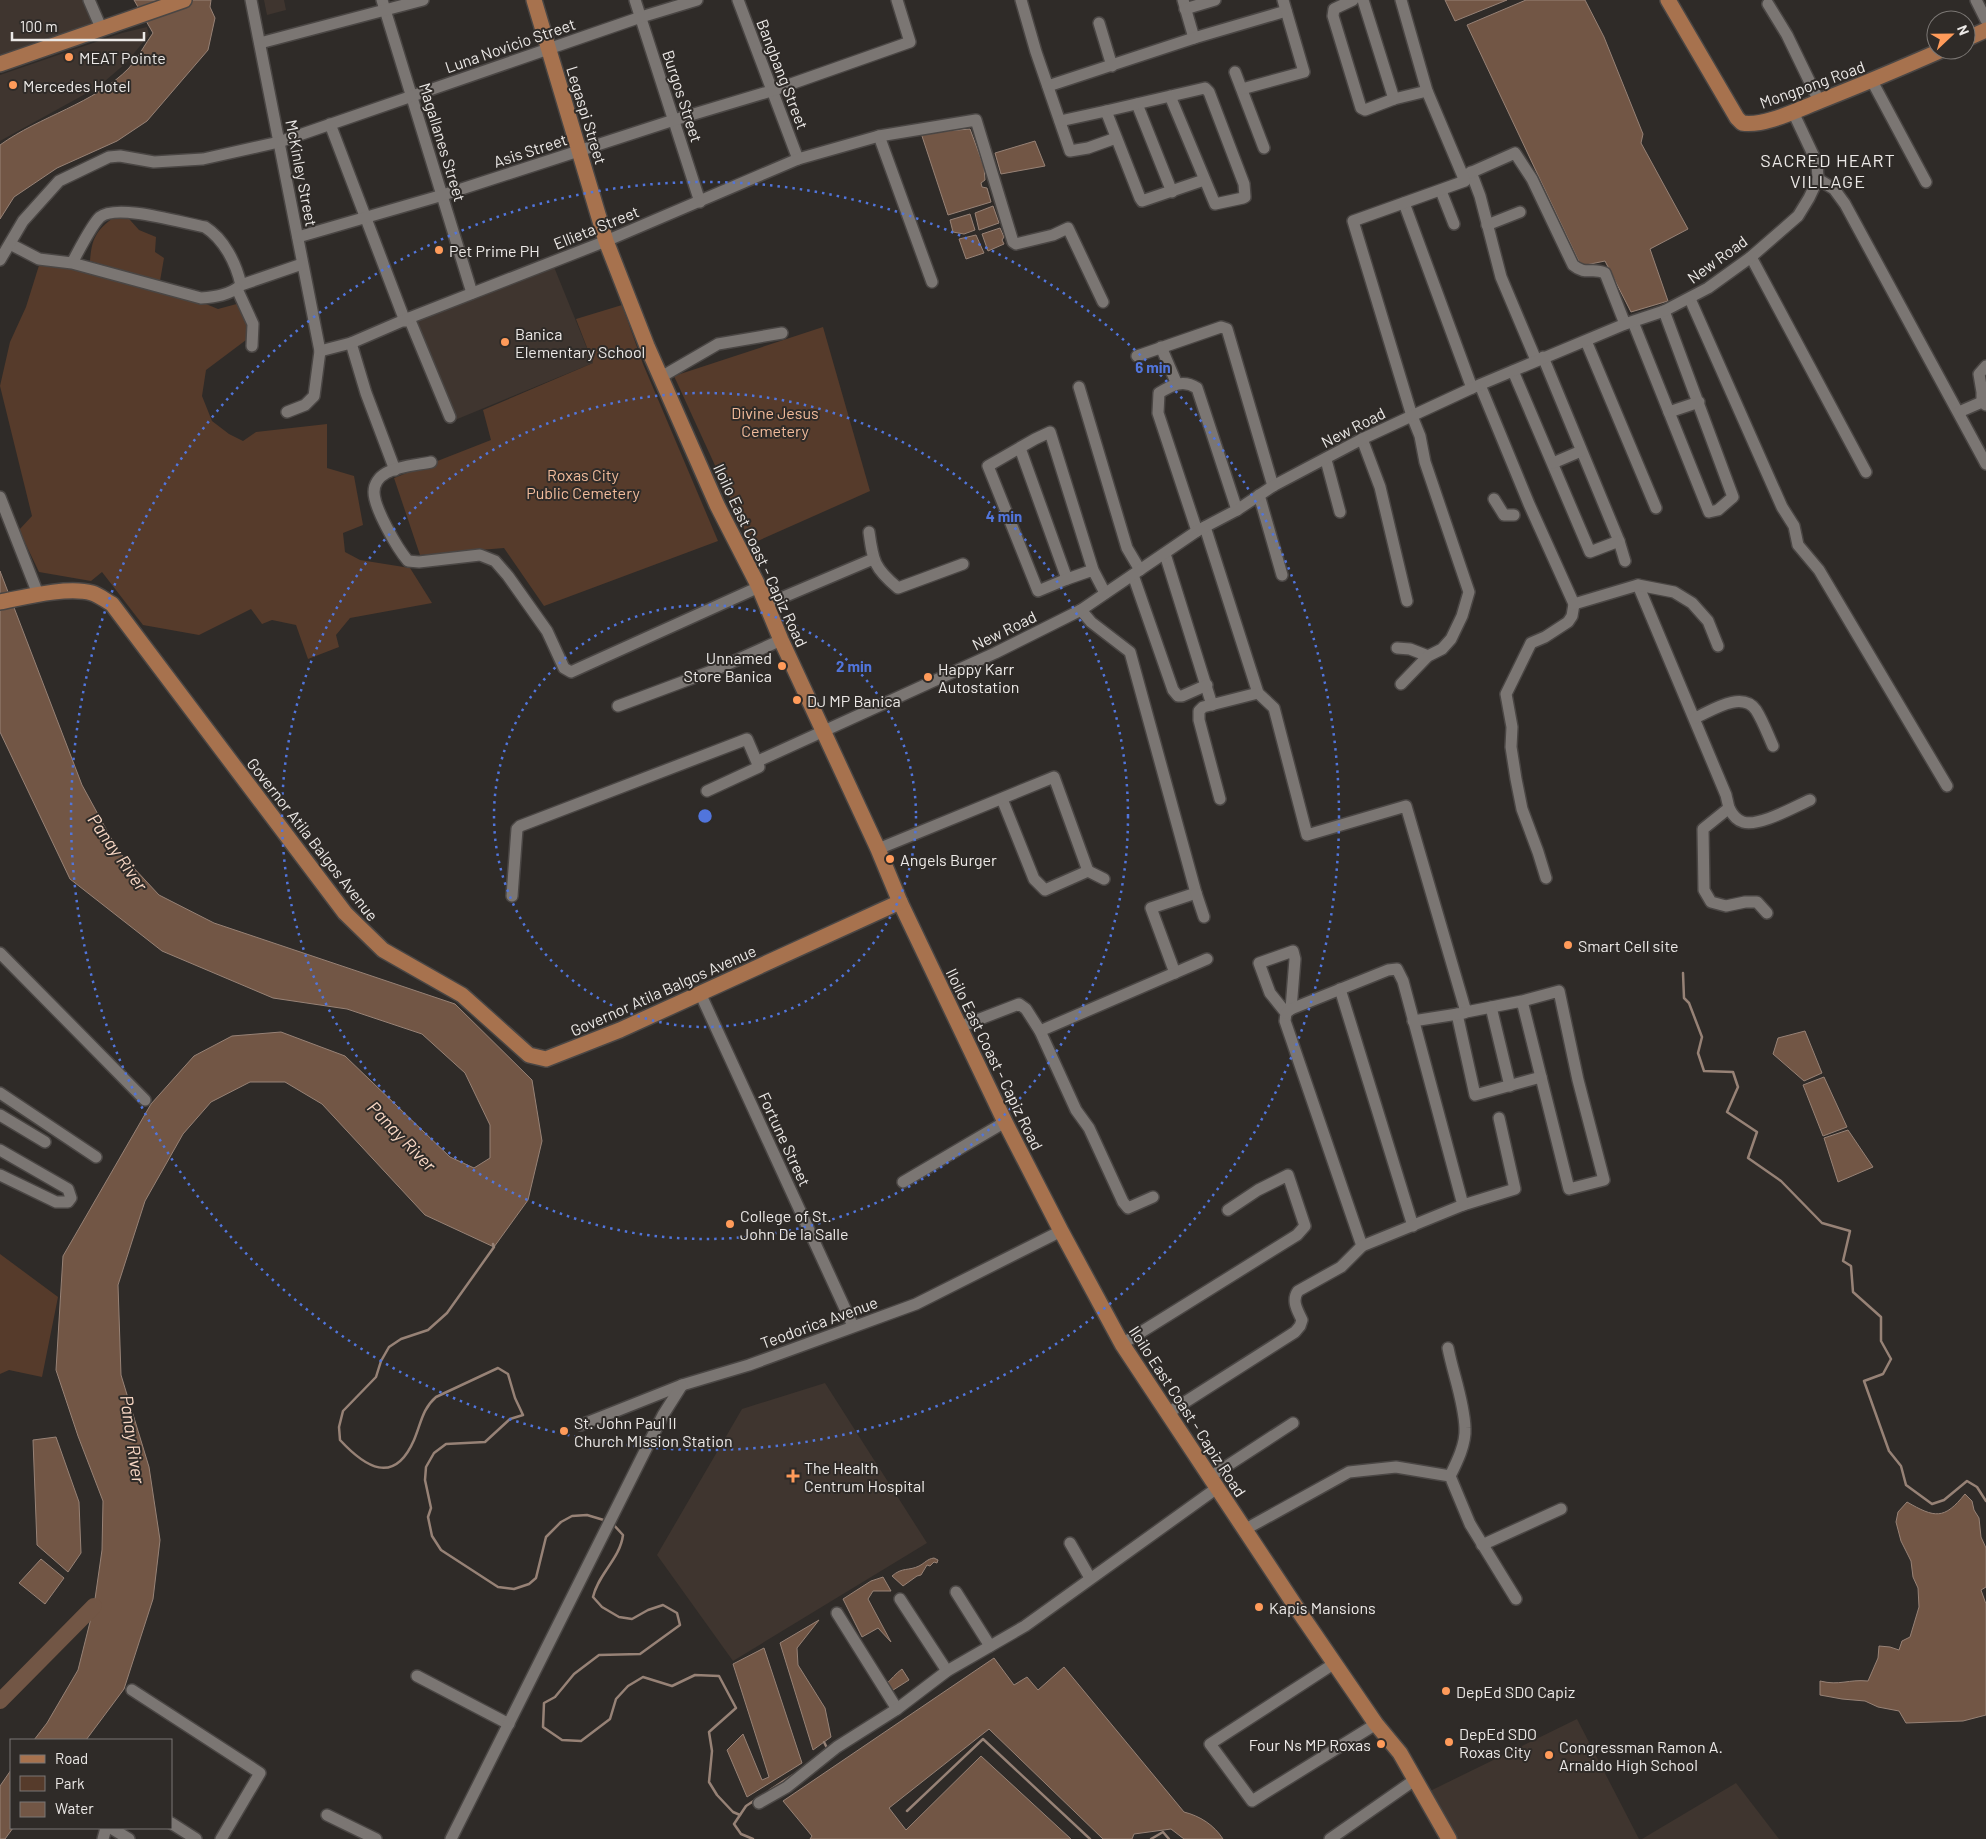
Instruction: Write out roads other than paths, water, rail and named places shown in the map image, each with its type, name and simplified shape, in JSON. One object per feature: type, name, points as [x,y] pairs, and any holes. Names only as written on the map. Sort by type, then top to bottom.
[{"type":"main road","points":[[0,64],[184,0]]},
{"type":"main road","name":"Legaspi Street","points":[[534,0],[606,241]]},
{"type":"main road","name":"Mongpong Road","points":[[1669,0],[1737,118],[1742,123],[1755,123],[1792,112],[1872,81],[1926,57]]},
{"type":"main road","name":"Iloilo East Coast - Capiz Road","points":[[606,241],[647,346],[717,504],[767,604],[781,640],[878,849],[900,902],[1005,1122],[1060,1231],[1122,1344],[1244,1530],[1376,1724],[1400,1753],[1449,1839]]},
{"type":"main road","name":"Governor Atila Balgos Avenue","points":[[6,601],[38,594],[76,591],[93,593],[112,604],[345,913],[383,950],[462,995],[529,1055],[546,1059],[562,1054],[620,1030],[900,902]]},
{"type":"street","points":[[89,0],[102,30]]},
{"type":"street","name":"McKinley Street","points":[[251,0],[320,351],[314,396],[305,405],[287,412]]},
{"type":"street","points":[[260,43],[384,5],[423,0]]},
{"type":"street","name":"Burgos Street","points":[[635,0],[700,202]]},
{"type":"street","name":"Luna Novicio Street","points":[[0,260],[23,221],[59,181],[109,157],[120,156],[154,162],[203,159],[279,142],[641,17],[696,0]]},
{"type":"street","name":"Bangbang Street","points":[[738,0],[798,159]]},
{"type":"street","name":"Asis Street","points":[[298,237],[365,216],[443,195],[579,150],[771,91],[910,42],[897,0]]},
{"type":"street","points":[[1021,0],[1036,52],[1070,151],[1088,148],[1116,138]]},
{"type":"street","points":[[1194,38],[1184,4],[1215,0]]},
{"type":"street","points":[[1353,0],[1334,9],[1333,16],[1361,108],[1365,110],[1394,99],[1427,91]]},
{"type":"street","points":[[1363,0],[1394,99]]},
{"type":"street","points":[[1401,0],[1427,91],[1467,174],[1480,196],[1501,277],[1581,451],[1625,561]]},
{"type":"street","points":[[1976,0],[1986,20]]},
{"type":"street","points":[[1768,4],[1787,35],[1819,101]]},
{"type":"street","name":"Magallanes Street","points":[[384,5],[472,293]]},
{"type":"street","points":[[1048,86],[1112,66],[1284,6],[1304,72],[1242,89]]},
{"type":"street","points":[[1100,23],[1112,66]]},
{"type":"street","points":[[1235,72],[1264,148]]},
{"type":"street","points":[[1872,81],[1926,182]]},
{"type":"street","points":[[1060,120],[1205,88],[1210,92],[1244,184],[1244,197],[1215,204],[1170,96]]},
{"type":"street","points":[[1137,104],[1172,192]]},
{"type":"street","points":[[1106,111],[1142,201],[1204,180]]},
{"type":"street","points":[[1792,112],[1817,163],[1818,179],[1834,189],[1845,204],[1986,464]]},
{"type":"street","name":"Ellieta Street","points":[[320,351],[351,342],[606,241],[798,159],[879,136],[976,120],[1012,242],[1016,244],[1053,235],[1068,228],[1102,302]]},
{"type":"street","points":[[330,124],[407,319],[450,418]]},
{"type":"street","points":[[879,136],[932,282]]},
{"type":"street","points":[[1467,174],[1515,153],[1532,179],[1573,265],[1579,270],[1586,272],[1600,271],[1605,273],[1670,412],[1709,512],[1718,510],[1733,497],[1664,311]]},
{"type":"street","points":[[1400,684],[1428,656],[1442,649],[1451,639],[1462,616],[1469,592],[1425,462],[1420,436],[1412,416],[1352,221],[1466,181],[1467,174]]},
{"type":"street","name":"New Road","points":[[707,791],[759,767],[758,761],[995,652],[1081,610],[1201,529],[1237,510],[1273,486],[1326,460],[1362,439],[1476,386],[1690,299],[1750,257],[1798,216],[1810,198],[1818,179]]},
{"type":"street","points":[[1441,191],[1454,224]]},
{"type":"street","points":[[1404,203],[1476,386],[1574,604],[1572,616],[1568,622],[1531,644],[1506,694],[1512,727],[1511,747],[1522,809],[1546,878]]},
{"type":"street","points":[[72,263],[99,218],[110,213],[124,211],[205,227],[215,233],[223,243],[238,275],[239,287],[253,324],[252,346]]},
{"type":"street","points":[[1487,225],[1520,212]]},
{"type":"street","points":[[10,244],[39,259],[72,263],[201,298],[217,298],[239,287],[302,264]]},
{"type":"street","points":[[1750,257],[1866,472]]},
{"type":"street","points":[[1690,299],[1782,507],[1794,526],[1798,545],[1818,570],[1947,786]]},
{"type":"street","points":[[1137,356],[1221,327],[1228,328],[1273,486]]},
{"type":"street","points":[[662,377],[718,344],[782,332]]},
{"type":"street","points":[[1586,341],[1656,508]]},
{"type":"street","points":[[351,342],[366,393],[395,470]]},
{"type":"street","points":[[1161,347],[1176,382]]},
{"type":"street","points":[[1959,412],[1984,403],[1979,374],[1986,366]]},
{"type":"street","points":[[1513,371],[1590,552],[1619,542]]},
{"type":"street","points":[[1237,510],[1197,388],[1192,384],[1176,382],[1160,393],[1158,413],[1258,693],[1274,708],[1308,835],[1406,806],[1461,1013],[1475,1095],[1541,1077]]},
{"type":"street","points":[[1079,388],[1127,548],[1137,572],[1173,690],[1178,696],[1182,696],[1206,685]]},
{"type":"street","points":[[1670,412],[1699,402]]},
{"type":"street","points":[[1093,570],[1067,578],[1038,591],[988,466],[1050,432],[1093,570],[1105,593]]},
{"type":"street","points":[[1362,439],[1380,487],[1407,602]]},
{"type":"street","points":[[1020,448],[1067,578]]},
{"type":"street","points":[[1553,463],[1581,451]]},
{"type":"street","points":[[1326,460],[1340,512]]},
{"type":"street","points":[[430,462],[395,470],[385,474],[377,481],[374,491],[376,504],[399,550],[408,560],[419,562],[480,555],[494,561],[508,576],[547,631],[564,668],[571,672],[759,587]]},
{"type":"street","points":[[1259,495],[1282,575]]},
{"type":"street","points":[[0,497],[38,594]]},
{"type":"street","points":[[1494,500],[1504,515],[1512,518],[1519,509],[1529,504]]},
{"type":"street","points":[[869,532],[873,559],[883,575],[898,588],[964,564]]},
{"type":"street","points":[[1165,554],[1212,705]]},
{"type":"street","points":[[767,604],[873,559]]},
{"type":"street","points":[[1574,604],[1638,585],[1674,592],[1692,603],[1708,621],[1718,646]]},
{"type":"street","points":[[1638,585],[1695,718],[1726,794],[1729,808],[1734,816],[1741,822],[1750,824],[1770,818],[1810,800]]},
{"type":"street","points":[[1081,610],[1091,622],[1130,652],[1196,894],[1204,917]]},
{"type":"street","points":[[618,706],[717,669],[781,640]]},
{"type":"street","points":[[1397,648],[1410,649],[1428,656]]},
{"type":"street","points":[[1220,799],[1199,712],[1203,706],[1258,693]]},
{"type":"street","points":[[1695,718],[1730,703],[1740,701],[1755,709],[1773,746]]},
{"type":"street","points":[[512,896],[517,829],[520,826],[747,739],[758,761]]},
{"type":"street","points":[[878,849],[1054,777],[1088,871],[1104,879]]},
{"type":"street","points":[[1002,799],[1034,879],[1046,890],[1088,871]]},
{"type":"street","points":[[1729,808],[1703,830],[1704,890],[1711,902],[1726,906],[1745,902],[1757,902],[1767,913]]},
{"type":"street","points":[[1175,973],[1151,908],[1196,894]]},
{"type":"street","points":[[1288,1011],[1270,993],[1259,963],[1293,951],[1295,959],[1288,1011],[1285,1021],[1362,1246]]},
{"type":"street","points":[[0,953],[146,1100]]},
{"type":"street","points":[[1040,1031],[1139,986],[1207,959]]},
{"type":"street","points":[[1288,1011],[1388,970],[1397,970],[1403,981],[1463,1205]]},
{"type":"street","points":[[1340,989],[1413,1226]]},
{"type":"street","points":[[1413,1022],[1522,1001],[1559,991],[1578,1080],[1604,1180],[1569,1189],[1522,1001]]},
{"type":"street","name":"Fortune Street","points":[[700,993],[853,1326]]},
{"type":"street","points":[[959,1027],[1019,1004],[1031,1015],[1040,1031],[1076,1110],[1089,1128],[1123,1202],[1128,1208],[1153,1197]]},
{"type":"street","points":[[1491,1007],[1510,1086]]},
{"type":"street","points":[[0,1094],[96,1157]]},
{"type":"street","points":[[17,1105],[4,1117],[45,1142]]},
{"type":"street","points":[[1168,1413],[1295,1332],[1302,1320],[1295,1304],[1295,1296],[1298,1291],[1341,1267],[1362,1246],[1463,1205],[1515,1189],[1499,1118]]},
{"type":"street","points":[[903,1182],[1005,1122]]},
{"type":"street","points":[[0,1150],[68,1189],[71,1198],[68,1202],[56,1202],[0,1175]]},
{"type":"street","points":[[1122,1344],[1297,1235],[1305,1226],[1288,1174],[1258,1190],[1228,1210]]},
{"type":"street","name":"Teodorica Avenue","points":[[581,1425],[682,1385],[749,1365],[916,1304],[1060,1231]]},
{"type":"street","points":[[1448,1348],[1466,1430],[1458,1459],[1450,1476],[1470,1524],[1516,1599]]},
{"type":"street","points":[[451,1839],[664,1416],[682,1385]]},
{"type":"street","points":[[760,1803],[787,1787],[837,1747],[897,1709],[947,1671],[1025,1626],[1293,1423]]},
{"type":"street","points":[[1244,1530],[1349,1472],[1396,1467],[1450,1476]]},
{"type":"street","points":[[1482,1545],[1561,1509]]},
{"type":"street","points":[[1070,1543],[1090,1578]]},
{"type":"street","points":[[956,1592],[990,1646]]},
{"type":"street","points":[[900,1599],[947,1671]]},
{"type":"street","points":[[837,1613],[897,1709]]},
{"type":"street","points":[[1335,1663],[1210,1744],[1252,1801],[1376,1724]]},
{"type":"street","points":[[417,1676],[509,1724]]},
{"type":"street","points":[[132,1690],[260,1773],[221,1839]]},
{"type":"street","points":[[1330,1839],[1416,1779]]},
{"type":"street","points":[[327,1815],[376,1839]]},
{"type":"street","points":[[172,1823],[196,1839]]},
{"type":"street","points":[[113,1829],[129,1839]]},
{"type":"water","points":[[134,0],[211,0],[210,7],[215,18],[208,50],[147,121],[117,141],[57,168],[14,197],[0,219],[0,145],[32,126],[100,91],[129,68],[153,33]]},
{"type":"water","points":[[1445,0],[1507,0],[1455,21]]},
{"type":"water","points":[[1526,0],[1585,0],[1604,37],[1643,134],[1641,143],[1688,229],[1650,249],[1668,301],[1631,312],[1605,261],[1581,266],[1467,25]]},
{"type":"water","points":[[970,129],[984,167],[985,180],[981,183],[982,187],[987,188],[991,202],[948,215],[921,133]]},
{"type":"water","points":[[1035,141],[1045,166],[1001,174],[995,153]]},
{"type":"water","points":[[993,206],[999,223],[979,230],[975,213]]},
{"type":"water","points":[[970,214],[975,230],[964,234],[953,232],[950,220]]},
{"type":"water","points":[[1000,228],[1004,237],[1002,240],[1004,244],[988,251],[982,234]]},
{"type":"water","points":[[976,235],[984,253],[966,259],[959,239]]},
{"type":"water","name":"Panay River","points":[[0,571],[82,785],[118,851],[159,895],[214,923],[455,1004],[532,1080],[542,1141],[528,1200],[494,1247],[425,1215],[322,1104],[285,1082],[250,1082],[211,1102],[183,1134],[145,1201],[118,1285],[121,1375],[149,1467],[160,1540],[153,1599],[124,1689],[87,1739],[35,1739],[47,1723],[78,1670],[94,1606],[102,1550],[103,1501],[78,1436],[56,1370],[63,1256],[151,1104],[194,1056],[232,1036],[281,1032],[345,1056],[450,1157],[474,1168],[490,1158],[490,1125],[465,1073],[422,1034],[347,1009],[273,998],[162,951],[70,879],[0,732]]},
{"type":"water","points":[[1805,1031],[1822,1073],[1804,1081],[1773,1054],[1778,1038]]},
{"type":"water","points":[[1824,1077],[1847,1127],[1823,1136],[1803,1085]]},
{"type":"water","points":[[1848,1130],[1873,1167],[1838,1182],[1824,1138]]},
{"type":"water","points":[[56,1437],[79,1502],[81,1553],[68,1572],[37,1545],[33,1440]]},
{"type":"water","points":[[1965,1494],[1972,1501],[1974,1510],[1979,1518],[1981,1537],[1986,1548],[1986,1587],[1981,1590],[1986,1604],[1986,1715],[1963,1721],[1906,1723],[1899,1711],[1878,1707],[1865,1701],[1820,1695],[1820,1681],[1833,1683],[1868,1681],[1878,1658],[1879,1646],[1899,1650],[1902,1641],[1910,1637],[1919,1607],[1918,1588],[1913,1577],[1911,1561],[1901,1541],[1896,1522],[1898,1512],[1907,1502],[1925,1511],[1939,1514],[1951,1508]]},
{"type":"water","points":[[934,1558],[938,1560],[937,1563],[934,1562],[930,1566],[927,1565],[921,1575],[903,1586],[892,1576],[899,1571],[921,1565]]},
{"type":"water","points":[[41,1559],[64,1578],[45,1604],[19,1583]]},
{"type":"water","points":[[883,1577],[891,1591],[873,1591],[868,1599],[891,1642],[878,1628],[862,1637],[843,1599],[871,1581]]},
{"type":"water","points":[[819,1620],[797,1648],[798,1665],[825,1708],[831,1737],[813,1750],[780,1643]]},
{"type":"water","points":[[764,1648],[802,1763],[747,1797],[727,1750],[743,1734],[762,1780],[769,1777],[733,1664]]},
{"type":"water","points":[[994,1658],[1014,1685],[1027,1677],[1038,1690],[1064,1667],[1184,1812],[1206,1822],[1223,1839],[1184,1839],[1171,1829],[1134,1834],[1132,1839],[1103,1839],[989,1729],[889,1808],[906,1830],[981,1756],[1071,1839],[810,1839],[812,1836],[783,1801]]},
{"type":"water","points":[[902,1669],[909,1680],[890,1692],[885,1685]]},
{"type":"water","points":[[10,1771],[10,1829],[12,1829],[5,1839],[0,1839],[0,1786]]},
{"type":"waterway","points":[[1683,973],[1684,998],[1689,1003],[1702,1037],[1698,1053],[1704,1071],[1733,1072],[1738,1087],[1727,1112],[1757,1132],[1748,1158],[1781,1181],[1822,1223],[1850,1231],[1843,1261],[1851,1266],[1853,1292],[1881,1317],[1881,1341],[1891,1359],[1883,1374],[1864,1381],[1889,1451],[1901,1466],[1906,1485],[1932,1504],[1944,1500],[1967,1481],[1977,1487],[1986,1501]]},
{"type":"waterway","points":[[493,1244],[494,1247],[447,1313],[428,1330],[401,1339],[389,1347],[381,1361],[376,1377],[343,1411],[339,1427],[340,1440],[359,1458],[369,1464],[388,1467],[398,1463],[406,1454],[414,1440],[425,1412],[436,1397],[498,1368],[508,1374],[515,1398],[523,1415],[510,1419],[485,1442],[446,1444],[434,1453],[426,1467],[425,1480],[431,1508],[428,1517],[432,1536],[441,1550],[498,1587],[514,1589],[529,1584],[536,1578],[546,1537],[561,1522],[572,1516],[587,1515],[607,1521]]},
{"type":"waterway","points":[[612,1523],[623,1535],[621,1544],[614,1559],[599,1581],[593,1597],[602,1607],[619,1617],[632,1619],[648,1610],[663,1605],[677,1613],[680,1625],[640,1654],[599,1655],[574,1674],[555,1697],[544,1703],[543,1727],[562,1740],[581,1741],[610,1719],[616,1699],[628,1686],[643,1677],[672,1686],[695,1675],[719,1676],[736,1708],[709,1732],[712,1751],[709,1782],[717,1795],[733,1812],[740,1815]]},
{"type":"waterway","points":[[0,1701],[94,1606]]},
{"type":"waterway","points":[[907,1811],[983,1739],[1090,1839]]},
{"type":"waterway","points":[[824,1742],[828,1750]]},
{"type":"waterway","points":[[770,1790],[793,1775]]},
{"type":"waterway","points":[[753,1839],[741,1834],[734,1824],[746,1806],[755,1800]]},
{"type":"waterway","points":[[1151,1839],[1163,1832],[1169,1839]]},
{"type":"place","name":"MEAT Pointe","points":[[69,57]]},
{"type":"place","name":"Mercedes Hotel","points":[[13,85]]},
{"type":"place","name":"Pet Prime PH","points":[[439,250]]},
{"type":"place","name":"Banica Elementary School","points":[[505,342]]},
{"type":"place","name":"Unnamed Store Banica","points":[[782,666]]},
{"type":"place","name":"Happy Karr Autostation","points":[[928,677]]},
{"type":"place","name":"DJ MP Banica","points":[[797,700]]},
{"type":"place","name":"Angels Burger","points":[[890,859]]},
{"type":"place","name":"Smart Cell site","points":[[1568,945]]},
{"type":"place","name":"College of St. John De la Salle","points":[[730,1224]]},
{"type":"place","name":"St. John Paul II Church MIssion Station","points":[[564,1431]]},
{"type":"place","name":"The Health Centrum Hospital","points":[[793,1476]]},
{"type":"place","name":"Kapis Mansions","points":[[1259,1607]]},
{"type":"place","name":"DepEd SDO Capiz","points":[[1446,1691]]},
{"type":"place","name":"DepEd SDO Roxas City","points":[[1449,1742]]},
{"type":"place","name":"Four Ns MP Roxas","points":[[1381,1744]]},
{"type":"place","name":"Congressman Ramon A. Arnaldo High School","points":[[1549,1755]]},
{"type":"district","name":"SACRED HEART VILLAGE","points":[[1828,170]]},
{"type":"park label","name":"Divine Jesus Cemetery","points":[[775,421]]},
{"type":"park label","name":"Roxas City Public Cemetery","points":[[583,483]]}]
